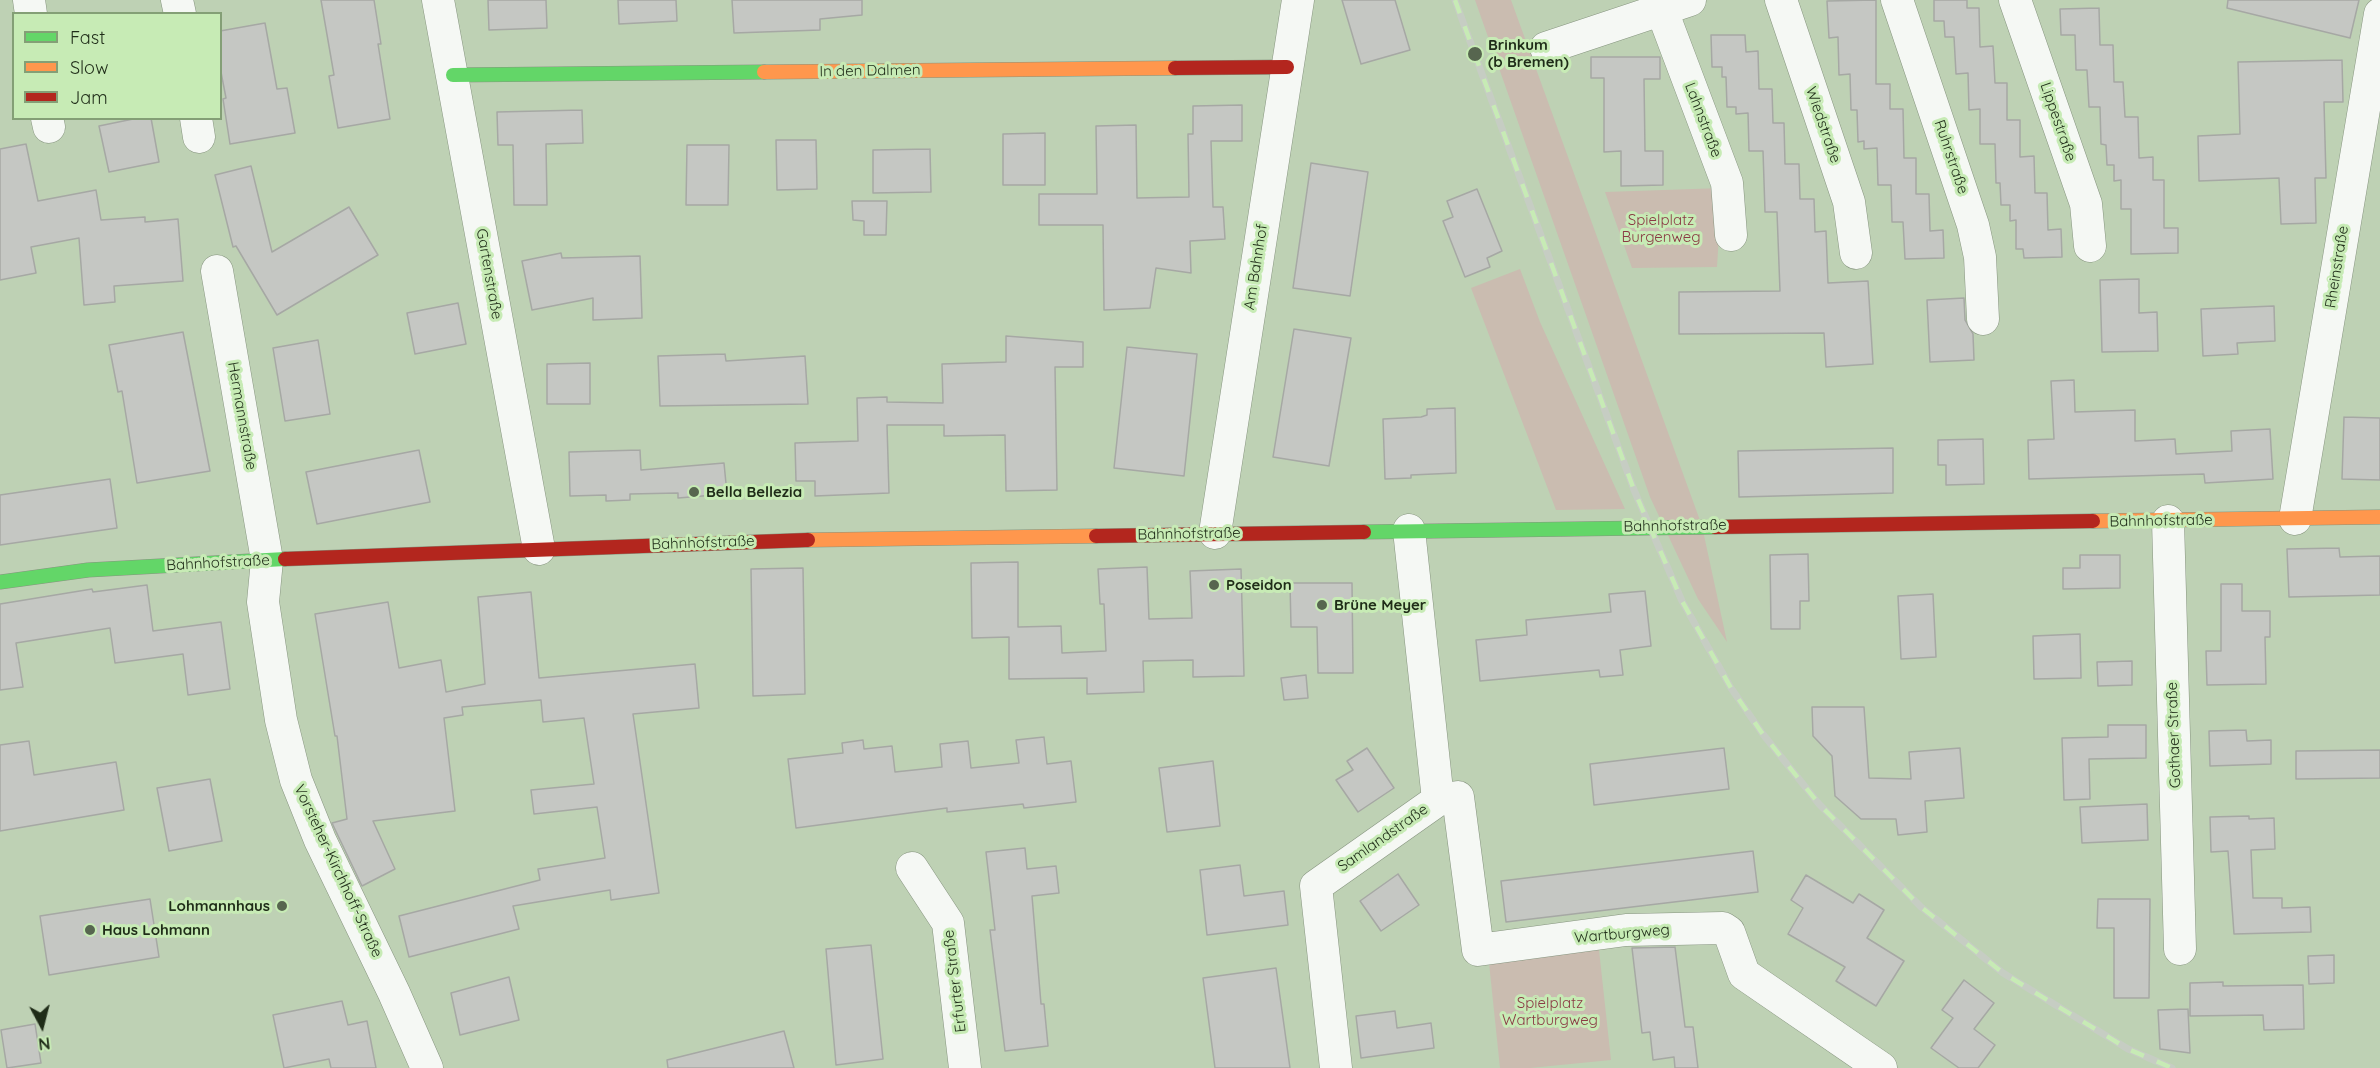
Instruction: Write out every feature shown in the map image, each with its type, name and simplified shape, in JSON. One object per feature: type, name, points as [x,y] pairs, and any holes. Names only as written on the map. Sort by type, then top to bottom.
[{"type":"street","name":"Gartenstraße","points":[[438,0],[539,549]]},
{"type":"street","name":"Am Bahnhof","points":[[1215,533],[1298,0]]},
{"type":"street","name":"Wiedstraße","points":[[1780,0],[1849,202],[1856,253]]},
{"type":"street","name":"Ruhrstraße","points":[[1897,0],[1973,225],[1980,257],[1983,319]]},
{"type":"street","name":"Lippestraße","points":[[2015,0],[2086,204],[2090,246]]},
{"type":"street","points":[[1546,48],[1676,4]]},
{"type":"street","name":"Lahnstraße","points":[[1676,4],[1727,183],[1731,235]]},
{"type":"street","name":"Rheinstraße","points":[[2295,519],[2380,14]]},
{"type":"street","name":"In den Dalmen","points":[[453,75],[1287,67]]},
{"type":"street","name":"Hermannstraße","points":[[217,271],[267,560]]},
{"type":"street","name":"Bahnhofstraße","points":[[0,582],[88,570],[267,560],[793,540],[948,540],[1215,533],[2380,517]]},
{"type":"street","name":"Gothaer Straße","points":[[2168,521],[2181,949]]},
{"type":"street","name":"Samlandstraße","points":[[1336,1068],[1316,886],[1438,800],[1409,530]]},
{"type":"street","name":"Vorsteher-Kirchhoff-Straße","points":[[267,560],[263,602],[281,720],[296,780],[320,840],[394,993],[427,1068]]},
{"type":"street","name":"Wartburgweg","points":[[1438,800],[1458,797],[1478,950],[1626,930],[1723,928],[1729,932],[1744,974],[1881,1068]]},
{"type":"street","name":"Erfurter Straße","points":[[912,868],[948,923],[965,1068]]},
{"type":"green space","points":[[1475,0],[1511,0],[1702,526],[1727,642],[1698,599],[1650,497]]},
{"type":"green space","name":"Spielplatz Burgenweg","points":[[1722,188],[1717,267],[1632,268],[1605,192]]},
{"type":"green space","points":[[1520,269],[1540,322],[1625,509],[1556,510],[1471,288]]},
{"type":"green space","name":"Spielplatz Wartburgweg","points":[[1599,950],[1611,1060],[1530,1068],[1500,1068],[1489,963]]},
{"type":"building","points":[[321,0],[374,0],[381,44],[378,44],[390,119],[338,128],[329,76],[334,75]]},
{"type":"building","points":[[488,0],[546,0],[547,28],[489,30]]},
{"type":"building","points":[[618,0],[676,0],[677,21],[619,24]]},
{"type":"building","points":[[732,0],[862,0],[862,15],[820,19],[820,30],[734,33]]},
{"type":"building","points":[[1342,0],[1395,0],[1410,50],[1361,64]]},
{"type":"building","points":[[1876,0],[1876,84],[1890,84],[1890,109],[1903,109],[1904,158],[1916,158],[1916,194],[1929,194],[1930,231],[1943,230],[1944,258],[1905,259],[1903,222],[1892,222],[1891,185],[1878,185],[1877,148],[1864,149],[1864,141],[1858,142],[1857,110],[1851,110],[1850,74],[1839,75],[1838,37],[1829,38],[1827,1]]},
{"type":"building","points":[[1934,0],[1967,0],[1967,8],[1979,8],[1980,47],[1993,46],[1995,83],[2007,83],[2007,120],[2020,120],[2020,157],[2034,156],[2035,193],[2047,193],[2048,230],[2061,229],[2062,257],[2024,258],[2023,249],[2016,249],[2016,220],[2010,221],[2010,205],[2001,205],[2000,183],[1996,183],[1995,144],[1980,144],[1980,109],[1969,110],[1968,73],[1956,74],[1954,37],[1945,37],[1944,21],[1934,21]]},
{"type":"building","points":[[2228,0],[2359,0],[2350,38],[2227,8]]},
{"type":"building","points":[[2099,8],[2100,45],[2113,45],[2114,82],[2123,82],[2125,117],[2138,117],[2139,158],[2153,157],[2153,180],[2164,180],[2164,228],[2178,228],[2178,253],[2131,254],[2131,209],[2121,209],[2121,180],[2114,181],[2114,165],[2107,165],[2106,145],[2101,144],[2100,107],[2089,107],[2087,70],[2076,70],[2075,35],[2061,35],[2060,9]]},
{"type":"building","points":[[265,23],[277,89],[287,88],[295,133],[230,144],[223,99],[226,98],[222,77],[222,31]]},
{"type":"building","points":[[1711,35],[1745,35],[1746,52],[1758,51],[1759,89],[1772,89],[1773,123],[1784,123],[1785,164],[1799,164],[1800,199],[1814,199],[1815,232],[1826,231],[1828,283],[1868,281],[1873,364],[1826,367],[1824,333],[1679,334],[1679,292],[1780,291],[1777,212],[1765,212],[1763,151],[1749,151],[1748,113],[1736,114],[1736,107],[1727,107],[1726,77],[1722,77],[1722,67],[1712,67]]},
{"type":"building","points":[[1591,57],[1660,57],[1660,79],[1644,79],[1645,151],[1663,151],[1663,185],[1621,186],[1621,151],[1604,152],[1604,78],[1591,78]]},
{"type":"building","points":[[2342,60],[2343,102],[2324,102],[2326,178],[2315,178],[2316,223],[2281,224],[2279,178],[2199,181],[2198,136],[2240,134],[2238,62]]},
{"type":"building","points":[[1242,105],[1242,141],[1211,141],[1213,207],[1223,207],[1225,239],[1190,241],[1191,273],[1156,268],[1150,308],[1104,310],[1103,225],[1039,225],[1039,194],[1097,194],[1096,126],[1136,125],[1137,198],[1189,197],[1188,134],[1193,134],[1193,106]]},
{"type":"building","points":[[582,110],[583,143],[546,144],[547,205],[514,205],[513,145],[498,145],[497,112]]},
{"type":"building","points":[[128,120],[151,120],[159,162],[109,172],[99,126]]},
{"type":"building","points":[[1045,133],[1045,185],[1003,185],[1003,134]]},
{"type":"building","points":[[776,140],[816,140],[817,189],[777,190]]},
{"type":"building","points":[[26,144],[38,201],[96,190],[101,220],[145,217],[145,222],[178,219],[183,281],[114,286],[115,302],[84,305],[79,238],[31,247],[36,273],[0,280],[0,149]]},
{"type":"building","points":[[687,145],[729,145],[728,205],[686,205]]},
{"type":"building","points":[[930,149],[931,192],[873,193],[873,150]]},
{"type":"building","points":[[1311,163],[1368,172],[1350,296],[1293,288]]},
{"type":"building","points":[[251,166],[272,252],[349,207],[378,255],[277,315],[236,246],[233,247],[215,175]]},
{"type":"building","points":[[1477,189],[1502,251],[1487,258],[1490,267],[1465,277],[1443,221],[1453,217],[1447,201]]},
{"type":"building","points":[[852,201],[887,201],[886,235],[864,235],[864,221],[853,220]]},
{"type":"building","points":[[561,253],[562,258],[640,256],[642,318],[593,320],[593,298],[532,310],[522,261]]},
{"type":"building","points":[[2139,279],[2139,313],[2157,312],[2158,351],[2102,352],[2100,280]]},
{"type":"building","points":[[1964,298],[1965,320],[1973,334],[1974,360],[1930,362],[1927,300]]},
{"type":"building","points":[[458,303],[466,344],[415,354],[407,313]]},
{"type":"building","points":[[2274,306],[2275,341],[2237,343],[2238,354],[2203,356],[2201,309]]},
{"type":"building","points":[[1294,329],[1351,338],[1329,466],[1273,457]]},
{"type":"building","points":[[183,332],[210,471],[137,483],[122,391],[118,392],[109,345]]},
{"type":"building","points":[[1006,336],[1083,342],[1083,367],[1055,367],[1057,490],[1006,491],[1005,435],[944,436],[944,425],[887,425],[889,493],[815,496],[815,481],[796,481],[795,443],[858,441],[857,398],[887,397],[887,402],[943,403],[942,364],[1006,362]]},
{"type":"building","points":[[318,340],[330,414],[285,421],[273,348]]},
{"type":"building","points":[[1127,347],[1197,354],[1184,476],[1114,468]]},
{"type":"building","points":[[725,354],[726,361],[805,356],[808,404],[660,406],[658,356]]},
{"type":"building","points":[[590,363],[590,404],[547,404],[547,364]]},
{"type":"building","points":[[2074,380],[2075,412],[2135,410],[2135,441],[2175,439],[2176,454],[2232,451],[2231,431],[2270,429],[2273,479],[2205,483],[2204,474],[2029,479],[2028,440],[2054,439],[2051,381]]},
{"type":"building","points":[[1455,408],[1456,473],[1385,479],[1383,419],[1421,417],[1427,415],[1427,409]]},
{"type":"building","points":[[2344,417],[2380,418],[2380,480],[2342,479]]},
{"type":"building","points":[[1983,439],[1984,484],[1946,485],[1946,465],[1938,465],[1938,440]]},
{"type":"building","points":[[1893,448],[1893,493],[1739,497],[1738,451]]},
{"type":"building","points":[[419,450],[430,502],[317,524],[306,472]]},
{"type":"building","points":[[640,450],[641,470],[724,463],[727,494],[678,498],[678,493],[630,494],[630,500],[606,501],[606,495],[570,496],[569,452]]},
{"type":"building","points":[[110,479],[117,528],[0,545],[0,495]]},
{"type":"building","points":[[2339,548],[2340,557],[2380,556],[2380,595],[2289,597],[2287,549]]},
{"type":"building","points":[[1808,554],[1809,601],[1800,601],[1800,629],[1771,629],[1770,555]]},
{"type":"building","points":[[2080,555],[2120,555],[2120,588],[2063,589],[2063,568],[2080,568]]},
{"type":"building","points":[[1018,562],[1018,627],[1061,626],[1062,653],[1106,651],[1104,604],[1100,604],[1098,569],[1147,567],[1149,619],[1192,618],[1190,571],[1241,569],[1244,676],[1193,677],[1193,660],[1143,661],[1144,692],[1087,694],[1087,678],[1009,679],[1009,637],[972,638],[971,563]]},
{"type":"building","points":[[803,568],[805,694],[753,696],[751,569]]},
{"type":"building","name":"Brüne Meyer","points":[[1290,583],[1352,583],[1353,673],[1318,673],[1317,627],[1291,627]]},
{"type":"building","points":[[2221,584],[2242,584],[2242,611],[2270,611],[2270,637],[2265,637],[2266,684],[2207,685],[2206,651],[2221,651]]},
{"type":"building","points":[[147,585],[153,631],[221,622],[230,689],[188,695],[183,654],[115,663],[110,628],[16,643],[23,687],[0,690],[0,604],[92,589],[93,592]]},
{"type":"building","points":[[1645,591],[1651,646],[1620,650],[1623,675],[1600,677],[1599,670],[1480,681],[1476,640],[1527,635],[1526,620],[1611,612],[1609,594]]},
{"type":"building","points":[[531,592],[539,678],[695,664],[699,708],[633,714],[659,893],[611,900],[610,890],[513,906],[519,929],[409,957],[399,916],[540,880],[538,869],[605,858],[597,807],[534,814],[531,790],[594,784],[584,718],[543,722],[541,700],[462,707],[463,715],[444,718],[455,811],[373,821],[395,869],[362,886],[332,823],[347,819],[337,736],[335,736],[315,614],[388,602],[399,668],[441,660],[446,692],[485,684],[478,597]]},
{"type":"building","points":[[1933,594],[1936,657],[1901,659],[1898,596]]},
{"type":"building","points":[[2080,634],[2081,678],[2034,679],[2033,636]]},
{"type":"building","points":[[2132,661],[2132,685],[2098,686],[2097,662]]},
{"type":"building","points":[[1306,675],[1308,698],[1284,700],[1281,678]]},
{"type":"building","points":[[1812,707],[1864,707],[1869,778],[1911,779],[1909,752],[1960,748],[1964,798],[1925,801],[1927,832],[1898,835],[1896,819],[1861,819],[1835,796],[1832,756],[1813,736]]},
{"type":"building","points":[[2108,725],[2146,725],[2146,758],[2089,759],[2090,799],[2064,800],[2062,738],[2108,737]]},
{"type":"building","points":[[2246,730],[2247,741],[2271,740],[2271,764],[2210,766],[2209,731]]},
{"type":"building","points":[[1044,737],[1047,764],[1071,761],[1076,802],[1024,808],[1023,804],[947,812],[947,808],[796,828],[788,759],[843,753],[842,743],[863,740],[864,749],[892,746],[895,772],[942,767],[940,744],[968,741],[971,768],[1019,763],[1016,740]]},
{"type":"building","points":[[29,741],[34,775],[116,762],[124,810],[0,831],[0,745]]},
{"type":"building","points":[[1367,748],[1394,788],[1358,812],[1336,780],[1353,770],[1347,761]]},
{"type":"building","points":[[1724,748],[1729,789],[1594,805],[1590,764]]},
{"type":"building","points":[[2380,750],[2380,778],[2296,779],[2296,751]]},
{"type":"building","points":[[1213,761],[1220,826],[1167,832],[1159,768]]},
{"type":"building","points":[[210,779],[222,841],[169,851],[157,788]]},
{"type":"building","points":[[2147,804],[2148,840],[2082,843],[2080,807]]},
{"type":"building","points":[[2249,816],[2249,819],[2274,818],[2275,849],[2251,850],[2253,898],[2282,898],[2282,908],[2310,907],[2311,932],[2234,934],[2228,851],[2211,852],[2210,817]]},
{"type":"building","points":[[1025,848],[1027,869],[1056,866],[1059,893],[1032,896],[1041,1004],[1044,1004],[1048,1046],[1005,1051],[990,930],[995,930],[986,852]]},
{"type":"building","points":[[1753,851],[1758,892],[1506,922],[1501,881]]},
{"type":"building","points":[[1240,865],[1244,896],[1284,891],[1288,925],[1207,935],[1200,870]]},
{"type":"building","points":[[1398,874],[1419,905],[1381,931],[1360,901]]},
{"type":"building","points":[[1806,875],[1853,903],[1859,894],[1884,910],[1867,938],[1904,961],[1876,1006],[1836,981],[1845,967],[1788,934],[1803,908],[1791,900]]},
{"type":"building","points":[[150,899],[159,957],[49,975],[40,916]]},
{"type":"building","points":[[2098,899],[2150,899],[2149,998],[2114,998],[2114,928],[2097,928]]},
{"type":"building","points":[[871,945],[883,1059],[836,1065],[826,949]]},
{"type":"building","points":[[1675,947],[1685,1027],[1693,1027],[1698,1068],[1675,1068],[1674,1057],[1653,1060],[1650,1032],[1642,1033],[1632,948]]},
{"type":"building","points":[[2334,955],[2334,983],[2309,984],[2308,956]]},
{"type":"building","points":[[1276,968],[1290,1068],[1215,1068],[1203,978]]},
{"type":"building","points":[[509,977],[519,1020],[460,1035],[451,993]]},
{"type":"building","points":[[1964,980],[1994,1003],[1974,1029],[1995,1045],[1978,1068],[1959,1068],[1931,1048],[1953,1018],[1942,1010]]},
{"type":"building","points":[[2223,982],[2223,986],[2303,985],[2304,1029],[2264,1030],[2263,1015],[2190,1016],[2190,983]]},
{"type":"building","points":[[342,1001],[348,1025],[367,1021],[376,1068],[331,1068],[329,1059],[284,1068],[273,1015]]},
{"type":"building","points":[[2188,1009],[2190,1053],[2160,1049],[2158,1010]]},
{"type":"building","points":[[1395,1011],[1397,1028],[1431,1023],[1434,1048],[1361,1058],[1356,1016]]},
{"type":"building","points":[[35,1024],[41,1063],[7,1068],[1,1030]]},
{"type":"building","points":[[784,1031],[794,1068],[668,1068],[667,1060]]},
{"type":"railway","points":[[1455,0],[1634,490],[1682,601],[1731,688],[1762,733],[1819,804],[1921,907],[2003,973],[2128,1049],[2172,1068]]},
{"type":"traffic: fast","points":[[453,75],[764,72]]},
{"type":"traffic: fast","points":[[1364,532],[1715,527]]},
{"type":"traffic: fast","points":[[0,582],[88,570],[285,559]]},
{"type":"traffic: slow","points":[[764,72],[1175,68]]},
{"type":"traffic: slow","points":[[2093,521],[2380,517]]},
{"type":"traffic: slow","points":[[808,540],[1096,536]]},
{"type":"traffic: jam","points":[[1175,68],[1287,67]]},
{"type":"traffic: jam","points":[[1715,527],[2093,521]]},
{"type":"traffic: jam","points":[[1096,536],[1364,532]]},
{"type":"traffic: jam","points":[[285,559],[808,540]]},
{"type":"place","name":"Brinkum (b Bremen)","points":[[1475,54]]},
{"type":"place","name":"Bella Bellezia","points":[[694,492]]},
{"type":"place","name":"Poseidon","points":[[1214,585]]},
{"type":"place","name":"Brüne Meyer","points":[[1322,605]]},
{"type":"place","name":"Lohmannhaus","points":[[282,906]]},
{"type":"place","name":"Haus Lohmann","points":[[90,930]]}]
